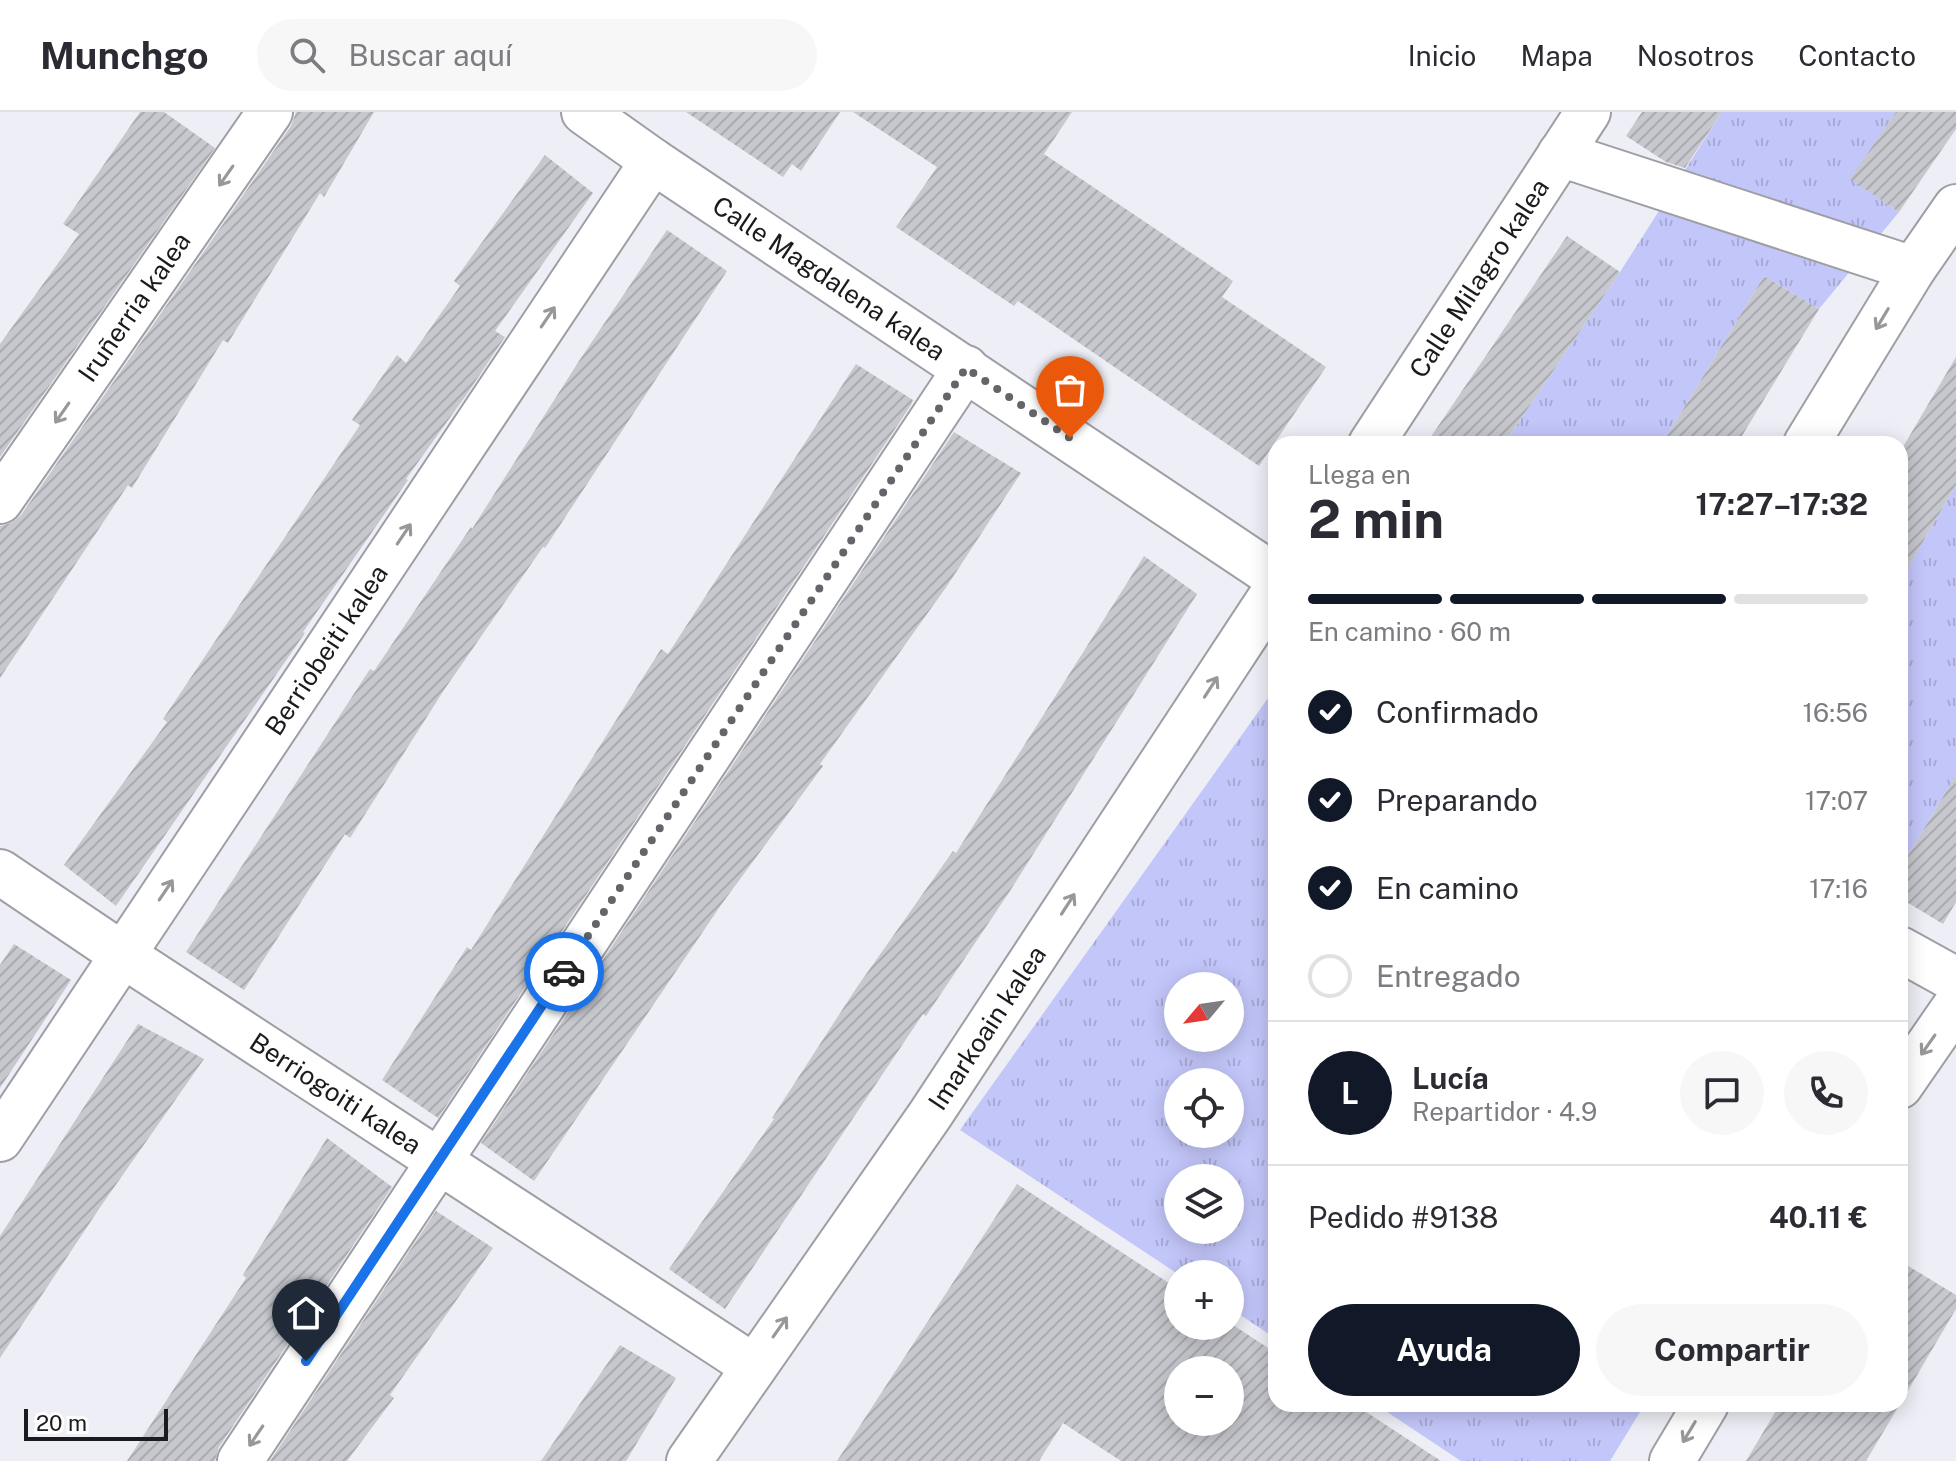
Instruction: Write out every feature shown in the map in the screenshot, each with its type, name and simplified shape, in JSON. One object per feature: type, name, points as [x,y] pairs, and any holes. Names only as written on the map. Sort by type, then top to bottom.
[{"type":"street","name":"Iruñerria kalea","points":[[0,501],[270,112]]},
{"type":"street","name":"Calle Magdalena kalea","points":[[584,112],[1268,572]]},
{"type":"street","name":"Calle Milagro kalea","points":[[1376,436],[1588,112]]},
{"type":"street","points":[[1560,154],[1913,269]]},
{"type":"street","name":"Berriobeiti kalea","points":[[0,1139],[653,161]]},
{"type":"street","points":[[1811,436],[1913,269],[1956,207]]},
{"type":"street","points":[[240,1461],[966,368]]},
{"type":"street","name":"Imarkoain kalea","points":[[689,1461],[930,1115],[1268,601]]},
{"type":"street","name":"Berriogoiti kalea","points":[[0,872],[753,1366]]},
{"type":"street","points":[[1908,953],[1956,980]]},
{"type":"street","points":[[1908,1074],[1956,1005]]},
{"type":"street","points":[[1672,1461],[1701,1412]]},
{"type":"green space","points":[[1722,112],[1896,112],[1851,179],[1899,212],[1819,309],[1764,276],[1667,436],[1509,436],[1620,272]]},
{"type":"green space","points":[[1956,485],[1956,775],[1908,856],[1908,567]]},
{"type":"green space","points":[[1268,698],[1268,1334],[1244,1317],[1244,1260],[1164,1260],[1164,1265],[960,1130]]},
{"type":"green space","points":[[1387,1412],[1640,1412],[1610,1461],[1461,1461]]},
{"type":"building","points":[[140,112],[164,112],[215,148],[0,457],[0,344],[79,234],[63,224]]},
{"type":"building","points":[[296,112],[374,112],[324,197],[320,193],[228,343],[223,340],[132,488],[128,485],[0,678],[0,526],[11,523],[21,515],[291,126]]},
{"type":"building","points":[[686,112],[840,112],[801,171],[792,164],[783,177]]},
{"type":"building","points":[[853,112],[1072,112],[1044,154],[1233,281],[1222,297],[1326,367],[1279,436],[1268,436],[1268,453],[1259,466],[1018,301],[1014,306],[896,227],[937,167]]},
{"type":"building","points":[[1642,112],[1722,112],[1685,168],[1666,162],[1626,136]]},
{"type":"building","points":[[1896,112],[1956,112],[1956,129],[1899,212],[1850,179]]},
{"type":"building","points":[[545,155],[593,193],[495,331],[505,337],[467,394],[116,906],[64,865],[167,722],[163,719],[360,425],[352,420],[397,355],[406,363],[460,286],[454,281]]},
{"type":"building","points":[[667,230],[727,271],[545,548],[444,690],[350,838],[345,834],[244,990],[186,952],[370,669],[374,671],[472,529]]},
{"type":"building","points":[[1567,236],[1620,272],[1509,436],[1431,436]]},
{"type":"building","points":[[1764,276],[1819,309],[1742,436],[1667,436]]},
{"type":"building","points":[[1956,357],[1956,485],[1908,567],[1908,438]]},
{"type":"building","points":[[856,364],[913,400],[911,405],[438,1118],[382,1080],[467,947],[471,950],[661,649],[668,654]]},
{"type":"building","points":[[954,432],[1021,473],[947,586],[820,764],[823,766],[721,905],[534,1181],[481,1143]]},
{"type":"building","points":[[1144,556],[1197,594],[1010,891],[926,1016],[923,1014],[725,1309],[669,1269],[774,1119],[857,987],[953,851],[956,853]]},
{"type":"building","points":[[1956,775],[1956,902],[1943,924],[1908,903],[1908,856]]},
{"type":"building","points":[[14,944],[71,980],[0,1088],[0,965]]},
{"type":"building","points":[[138,1024],[204,1059],[0,1358],[0,1236]]},
{"type":"building","points":[[327,1138],[392,1187],[219,1447],[215,1461],[127,1461],[246,1278],[243,1275]]},
{"type":"building","points":[[1017,1184],[1164,1280],[1164,1340],[1244,1340],[1244,1332],[1268,1348],[1268,1412],[1366,1412],[1441,1461],[1121,1461],[1063,1423],[1039,1461],[837,1461]]},
{"type":"building","points":[[436,1211],[493,1248],[390,1395],[394,1398],[347,1461],[270,1461]]},
{"type":"building","points":[[1908,1266],[1956,1295],[1956,1309],[1908,1390]]},
{"type":"building","points":[[620,1345],[676,1378],[626,1461],[541,1461]]},
{"type":"building","points":[[1775,1412],[1895,1412],[1866,1461],[1746,1461]]},
{"type":"way so far","points":[[564,972],[966,368],[1070,438]]},
{"type":"route","points":[[306,1361],[564,972]]}]
